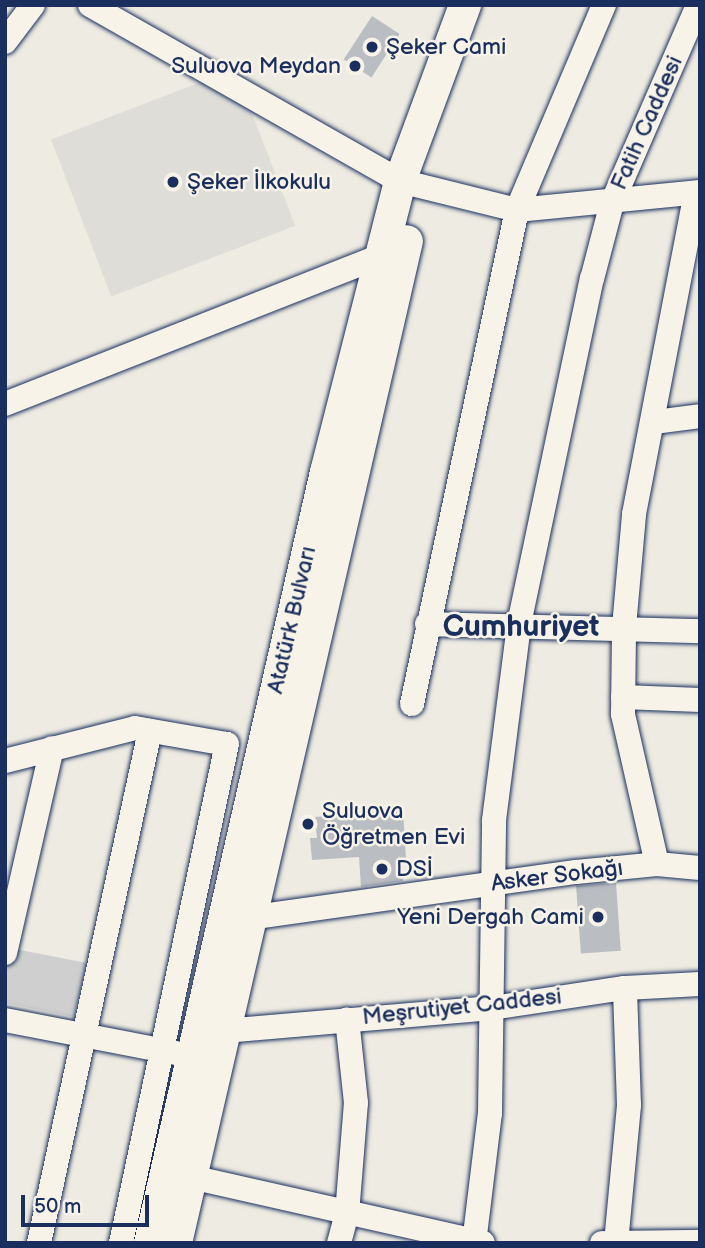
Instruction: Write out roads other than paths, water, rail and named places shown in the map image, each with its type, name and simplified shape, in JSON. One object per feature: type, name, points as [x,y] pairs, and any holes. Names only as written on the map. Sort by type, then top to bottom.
[{"type":"main road","name":"Atatürk Bulvarı","points":[[176,1243],[410,183],[465,5]]},
{"type":"main road","name":"Atatürk Bulvarı","points":[[150,1243],[178,1053],[381,256],[487,5]]},
{"type":"street","points":[[5,42],[33,5]]},
{"type":"street","points":[[90,5],[410,183],[517,210],[612,203],[698,192],[634,514],[624,627],[623,714],[656,864]]},
{"type":"street","points":[[412,704],[517,210],[604,5]]},
{"type":"street","name":"Fatih Caddesi","points":[[477,1242],[490,1113],[491,883],[495,820],[519,624],[592,279],[612,203],[698,5]]},
{"type":"street","points":[[5,404],[381,256]]},
{"type":"street","points":[[654,422],[700,416]]},
{"type":"street","points":[[427,624],[519,624],[700,631]]},
{"type":"street","points":[[623,696],[700,700]]},
{"type":"street","points":[[5,761],[135,728],[227,744],[178,1053],[121,1243]]},
{"type":"street","points":[[39,1243],[150,731]]},
{"type":"street","points":[[5,953],[52,748]]},
{"type":"street","name":"Asker Sokağı","points":[[248,918],[491,883],[656,864],[700,868]]},
{"type":"street","name":"Meşrutiyet Caddesi","points":[[224,1031],[492,1008],[625,988],[700,984]]},
{"type":"street","points":[[625,988],[629,1105],[611,1242],[700,1242]]},
{"type":"street","points":[[340,1243],[347,1214],[356,1104],[347,1019]]},
{"type":"street","points":[[5,1020],[178,1053]]},
{"type":"street","points":[[191,1177],[477,1242]]},
{"type":"place","name":"Şeker Cami","points":[[372,47]]},
{"type":"place","name":"Suluova Meydan","points":[[355,66]]},
{"type":"place","name":"Şeker İlkokulu","points":[[173,182]]},
{"type":"place","name":"Suluova Öğretmen Evi","points":[[308,824]]},
{"type":"place","name":"DSİ","points":[[382,869]]},
{"type":"place","name":"Yeni Dergah Cami","points":[[598,917]]},
{"type":"district","name":"Cumhuriyet","points":[[521,627]]}]
